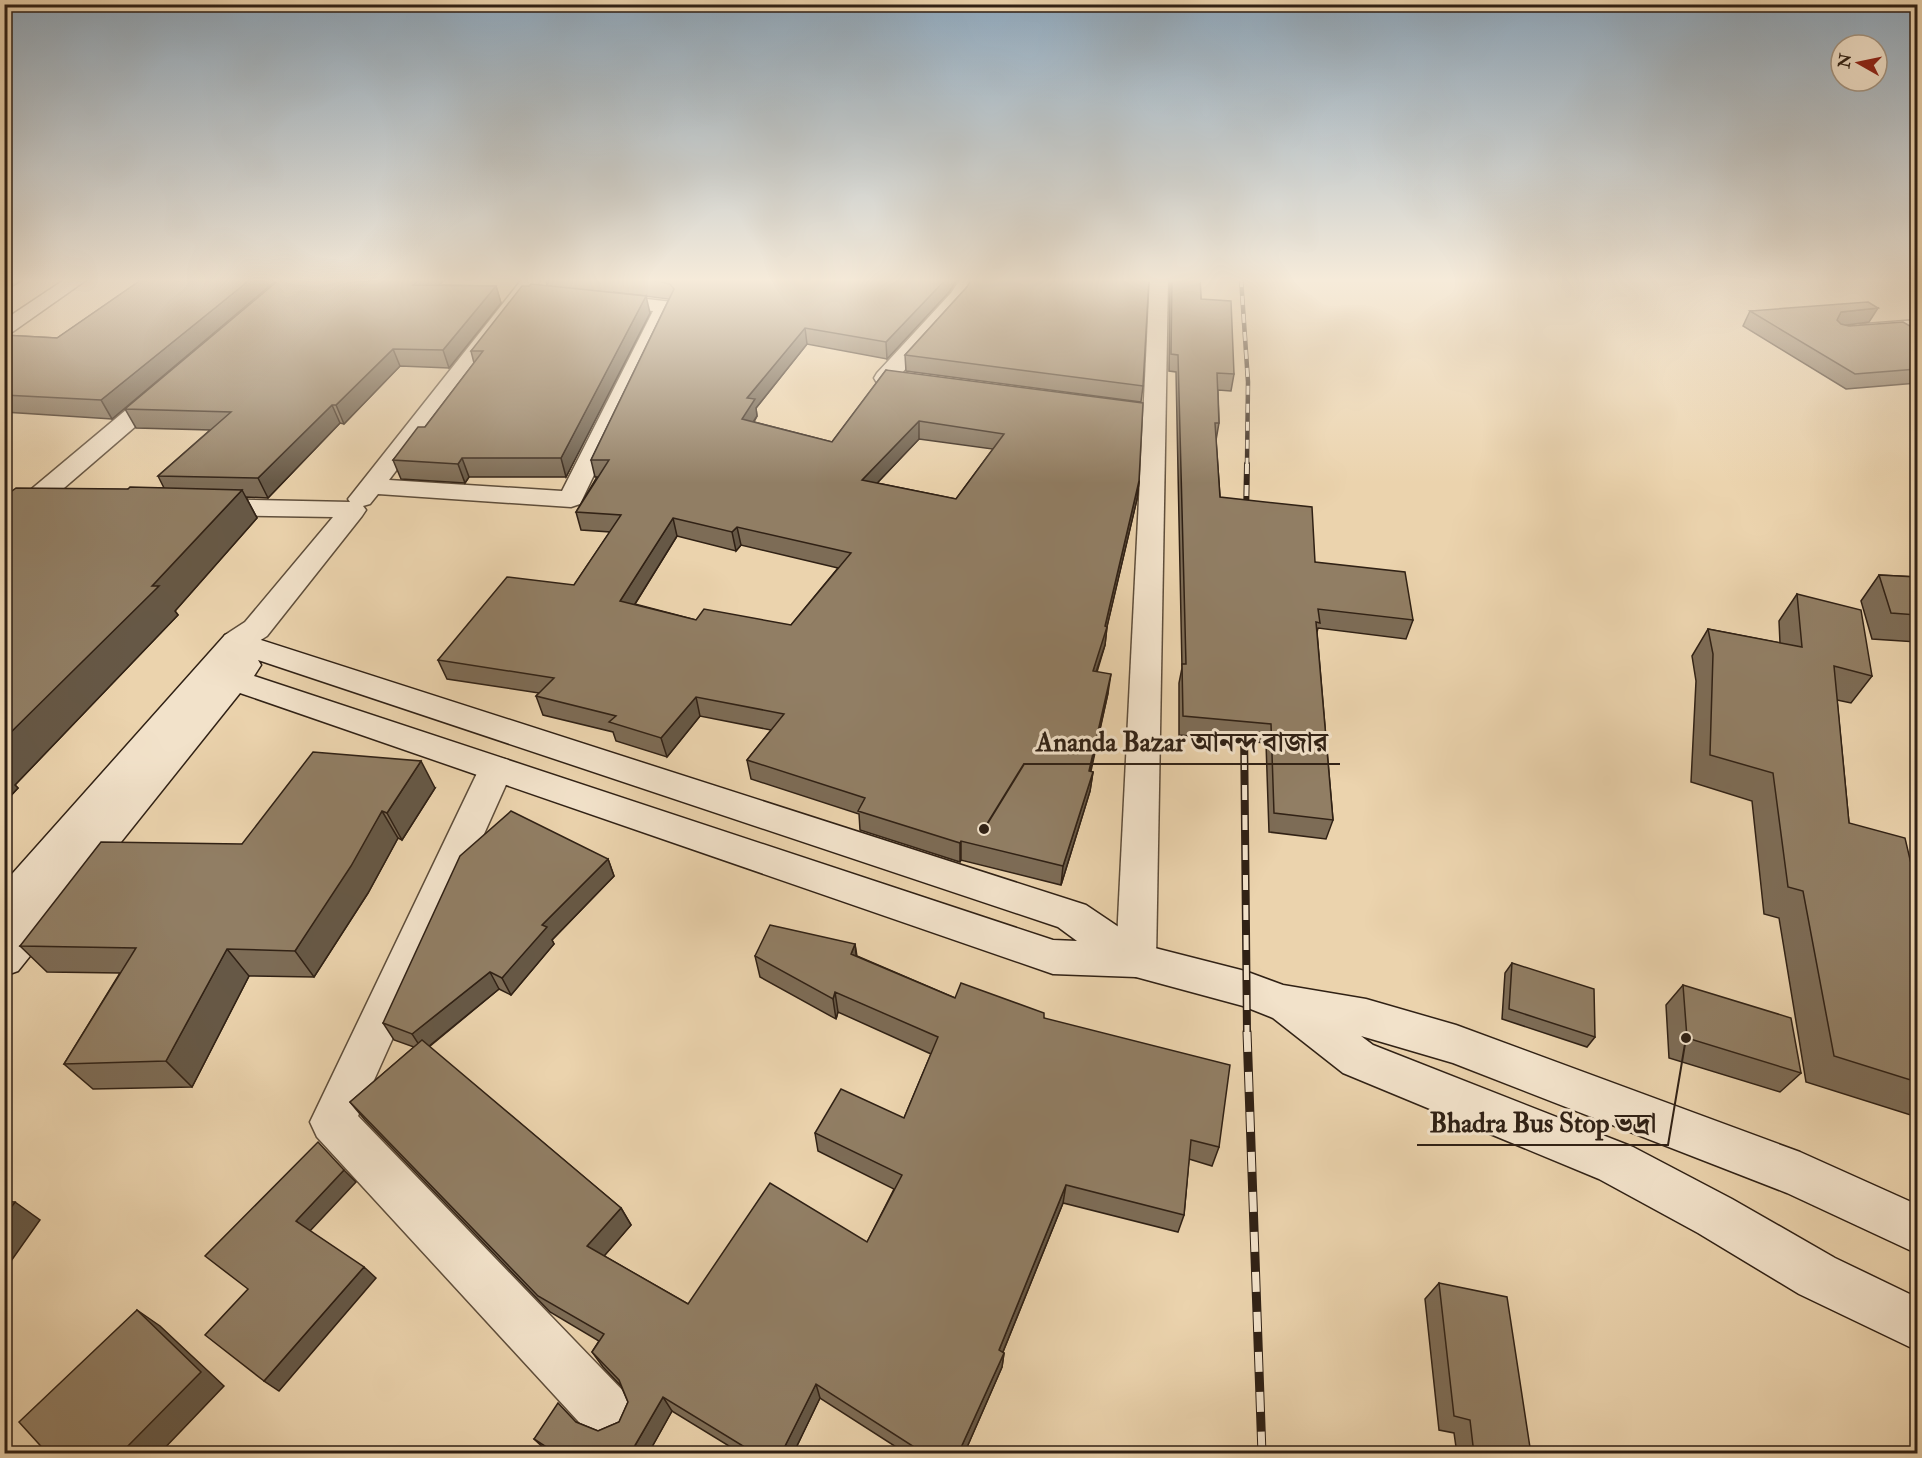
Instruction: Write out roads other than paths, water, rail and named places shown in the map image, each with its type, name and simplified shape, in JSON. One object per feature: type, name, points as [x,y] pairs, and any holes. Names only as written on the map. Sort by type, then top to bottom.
[{"type":"street","points":[[4,959],[221,676],[371,486],[486,346]]},
{"type":"street","points":[[371,486],[571,499],[645,346]]},
{"type":"street","points":[[914,346],[885,378],[944,386]]},
{"type":"street","points":[[1136,960],[1142,412],[1150,346]]},
{"type":"street","points":[[4,526],[178,379]]},
{"type":"street","points":[[4,501],[69,503]]},
{"type":"street","points":[[187,506],[353,510]]},
{"type":"street","points":[[250,640],[1072,916],[1136,960]]},
{"type":"street","points":[[221,676],[1053,957],[1136,960],[1245,989],[1283,1003],[1366,1018],[1456,1044],[1800,1175],[1917,1230]]},
{"type":"street","points":[[4,910],[221,676]]},
{"type":"street","points":[[496,769],[333,1122],[609,1415]]},
{"type":"street","points":[[1283,1003],[1358,1059],[1616,1163],[1715,1216],[1817,1276],[1917,1325]]},
{"type":"railway","points":[[1246,346],[1248,382],[1247,465]]},
{"type":"railway","points":[[1246,518],[1247,464]]},
{"type":"railway","points":[[1244,725],[1247,1034]]},
{"type":"railway","points":[[1247,1032],[1262,1454]]},
{"type":"place","name":"Ananda Bazar আনন্দ বাজার","points":[[984,829]]},
{"type":"place","name":"Bhadra Bus Stop ভদ্রা","points":[[1686,1038]]}]
